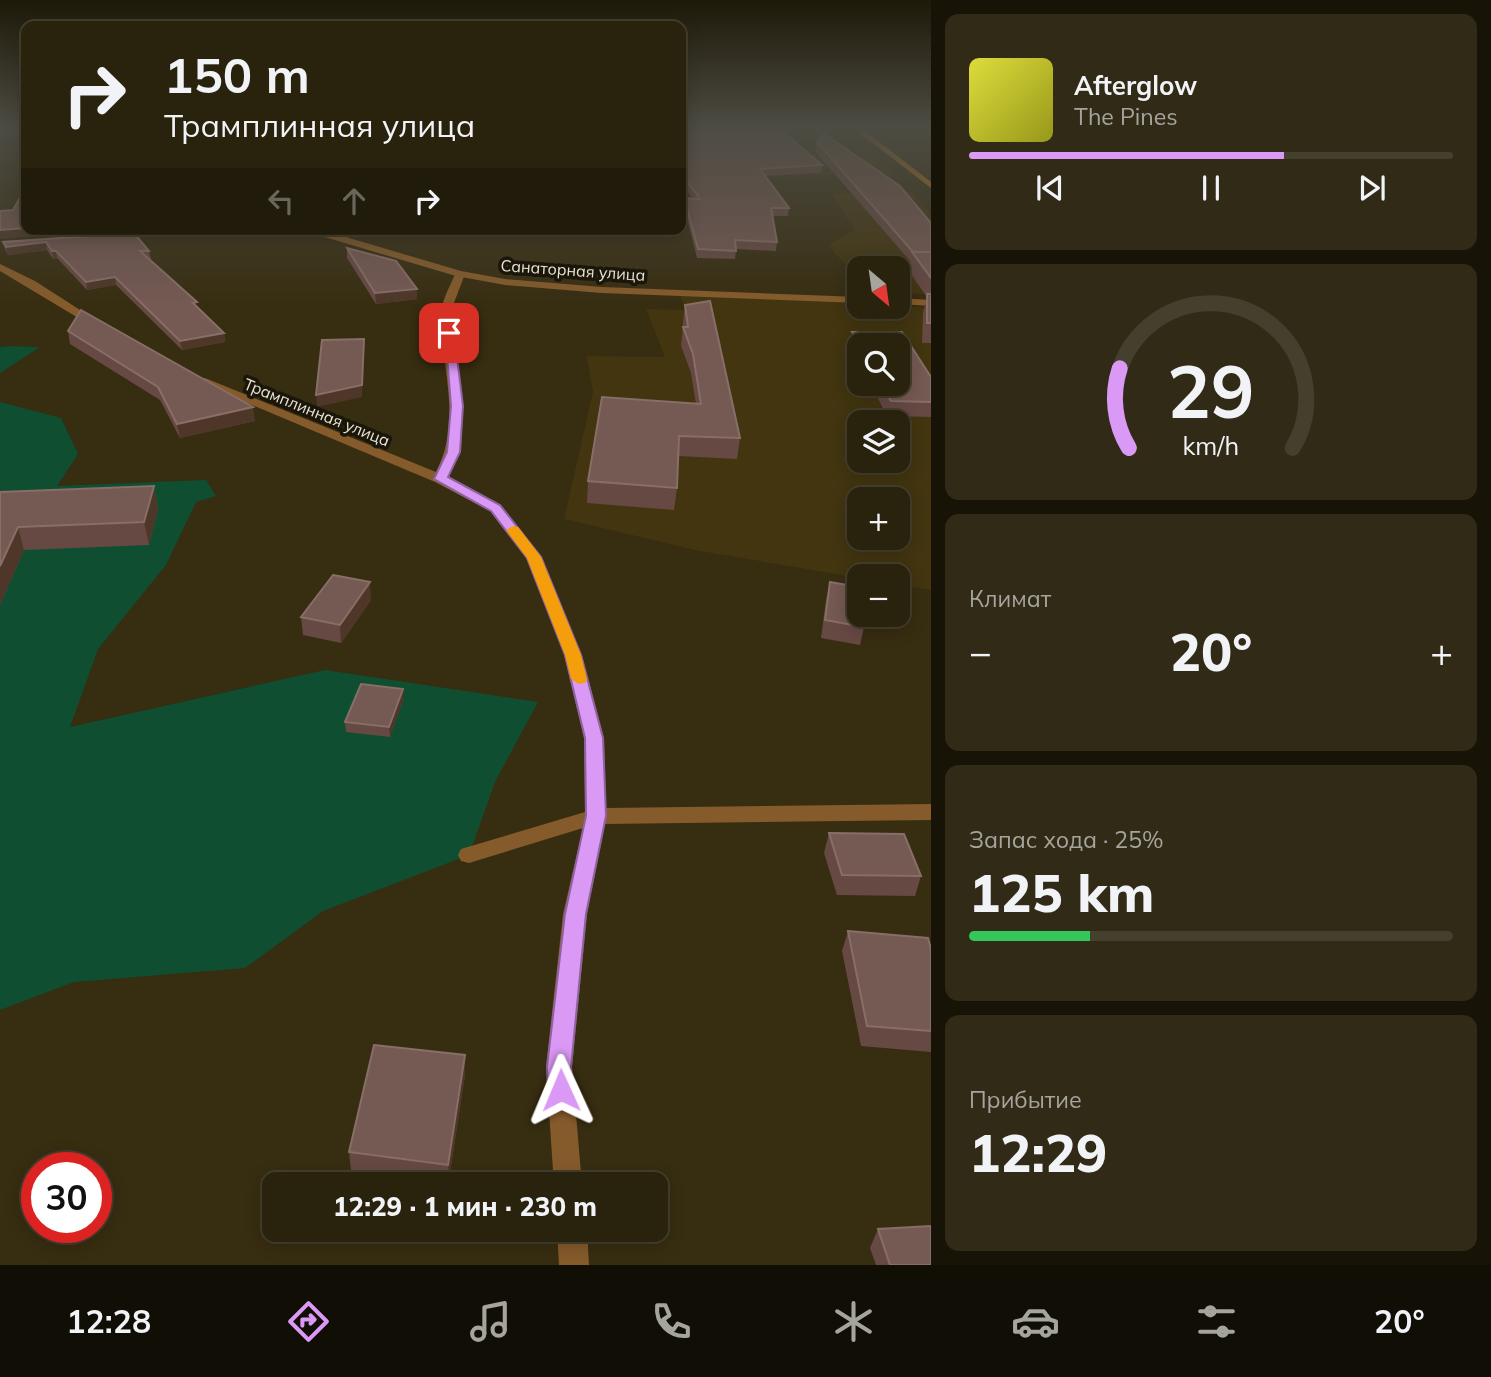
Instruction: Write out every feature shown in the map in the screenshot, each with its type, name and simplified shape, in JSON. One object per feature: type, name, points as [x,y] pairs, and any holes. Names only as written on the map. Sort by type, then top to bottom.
[{"type":"street","points":[[105,237],[133,235]]},
{"type":"street","name":"Санаторная улица","points":[[329,235],[460,274],[505,282],[602,290],[847,300]]},
{"type":"street","points":[[0,267],[117,336]]},
{"type":"street","points":[[440,479],[454,452],[457,406],[446,308],[460,274]]},
{"type":"street","points":[[910,302],[931,303]]},
{"type":"street","name":"Трамплинная улица","points":[[188,374],[440,479],[495,508],[534,557],[573,655],[594,738],[596,816],[575,914],[559,1067],[567,1172]]},
{"type":"street","points":[[469,855],[596,816],[931,812]]},
{"type":"street","points":[[573,1242],[574,1265]]},
{"type":"shaded area","points":[[913,192],[931,215],[931,294],[910,293],[910,256],[847,256],[847,266],[828,245],[854,230],[832,193]]},
{"type":"shaded area","points":[[680,295],[847,302],[847,319],[910,319],[910,307],[931,307],[931,590],[910,587],[910,564],[847,564],[847,576],[700,551],[564,519],[593,392],[587,356],[665,357],[646,309],[685,310]]},
{"type":"green space","points":[[0,347],[40,347],[0,373]]},
{"type":"green space","points":[[0,402],[61,418],[78,454],[57,486],[206,480],[216,496],[196,502],[166,565],[98,649],[70,727],[325,670],[538,702],[495,782],[469,855],[323,911],[245,968],[74,982],[0,1010]]},
{"type":"building","points":[[691,186],[773,186],[789,208],[771,208],[777,242],[735,240],[736,251],[698,249],[686,198],[700,199]]},
{"type":"building","points":[[855,186],[900,186],[931,223],[931,252],[913,252]]},
{"type":"building","points":[[21,196],[21,228],[0,230],[0,211],[13,210]]},
{"type":"building","points":[[136,235],[149,251],[140,251],[197,302],[193,303],[224,333],[180,341],[115,277],[86,282],[56,251],[52,251],[46,242],[6,247],[3,242]]},
{"type":"building","points":[[347,248],[396,261],[417,289],[375,293]]},
{"type":"building","points":[[912,252],[931,252],[931,278]]},
{"type":"building","points":[[927,294],[931,294],[931,323],[927,323]]},
{"type":"building","points":[[710,301],[740,438],[679,436],[677,488],[588,481],[602,397],[701,404],[693,354],[683,327],[688,327],[685,305]]},
{"type":"building","points":[[81,310],[253,407],[177,424],[158,387],[68,331]]},
{"type":"building","points":[[852,332],[903,333],[853,333]]},
{"type":"building","points":[[364,339],[362,385],[316,395],[322,340]]},
{"type":"building","points":[[910,344],[931,377],[931,402],[891,401],[888,396],[910,396]]},
{"type":"building","points":[[154,486],[144,522],[18,527],[0,566],[0,492]]},
{"type":"building","points":[[333,575],[370,582],[340,625],[301,617]]},
{"type":"building","points":[[830,582],[847,585],[847,624],[825,620]]},
{"type":"building","points":[[361,684],[403,689],[389,727],[345,722]]},
{"type":"building","points":[[829,833],[904,834],[921,876],[842,875]]},
{"type":"building","points":[[848,931],[928,938],[931,949],[931,1031],[867,1026]]},
{"type":"building","points":[[374,1045],[465,1055],[448,1165],[349,1152]]},
{"type":"building","points":[[931,1226],[931,1265],[890,1265],[878,1229]]},
{"type":"slow traffic","points":[[513,530],[534,557],[573,655],[579,679]]},
{"type":"route","points":[[449,333],[457,406],[454,452],[440,479],[495,508],[534,557],[573,655],[594,738],[596,816],[575,914],[559,1067],[561,1090]]}]
